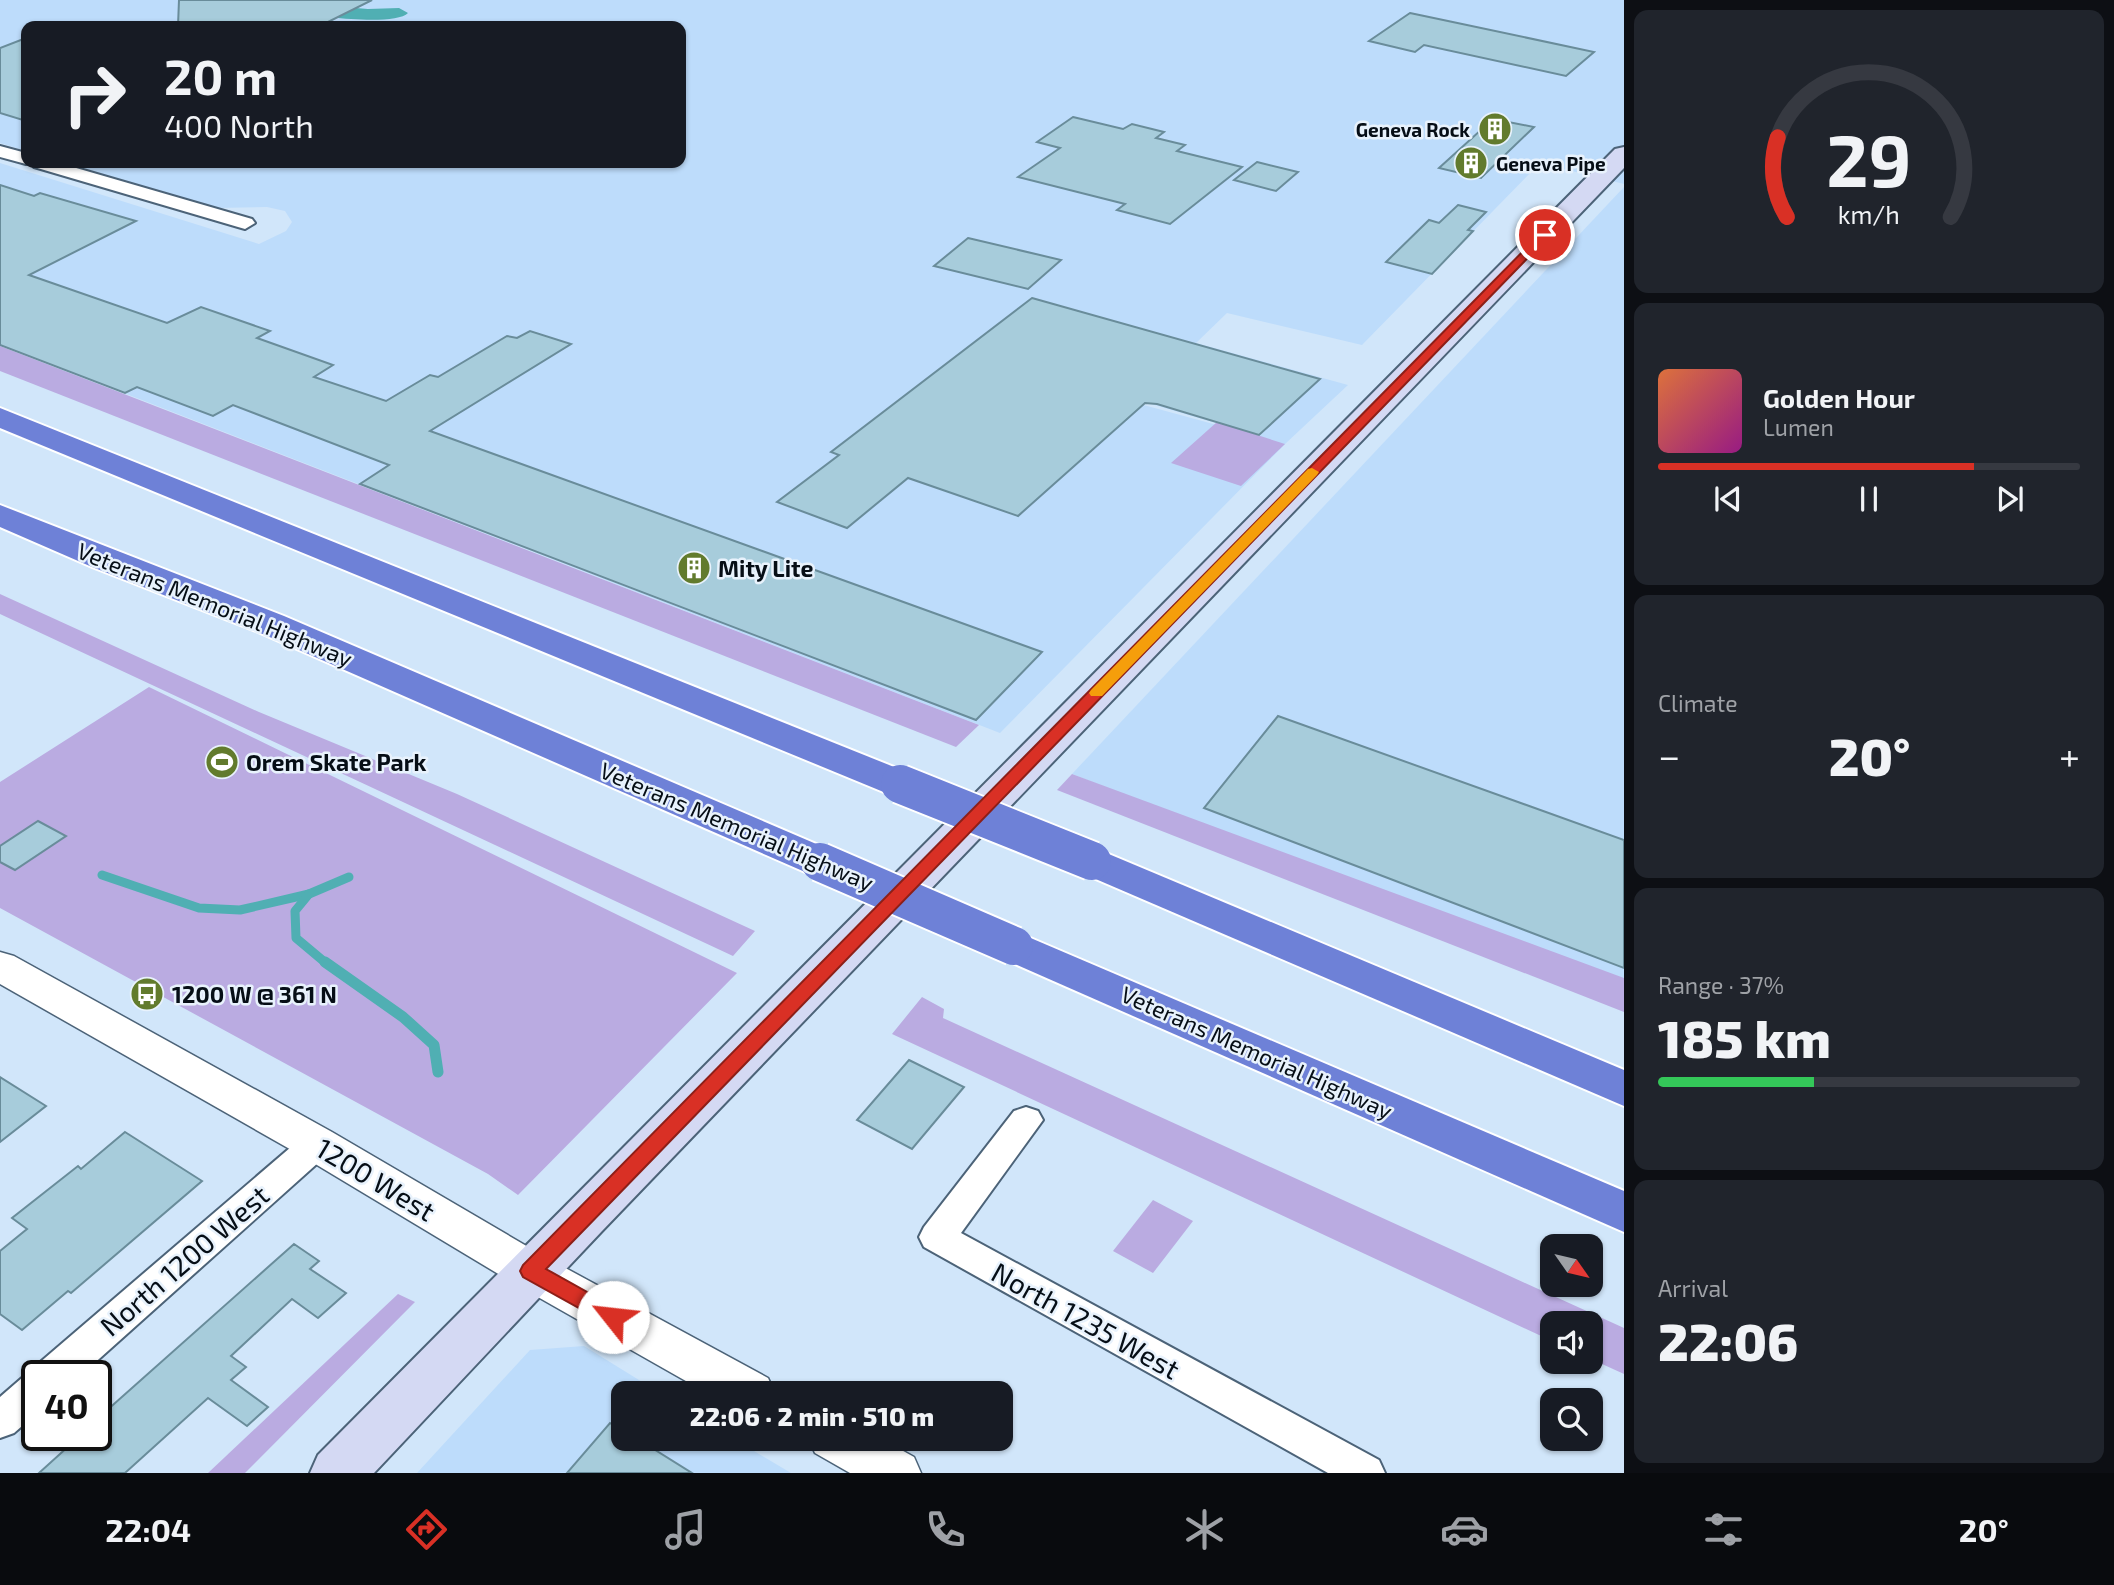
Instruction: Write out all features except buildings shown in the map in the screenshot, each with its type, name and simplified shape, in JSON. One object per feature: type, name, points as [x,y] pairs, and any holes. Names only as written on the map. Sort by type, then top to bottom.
[{"type":"highway","points":[[0,418],[1092,861],[1624,1089]]},
{"type":"highway","name":"Veterans Memorial Highway","points":[[0,514],[104,560],[271,624],[1624,1212]]},
{"type":"main road","points":[[338,1473],[531,1271],[1624,154]]},
{"type":"street","points":[[0,151],[21,157]]},
{"type":"street","points":[[57,168],[245,223]]},
{"type":"street","name":"1200 West","points":[[0,966],[317,1144],[531,1271],[729,1381]]},
{"type":"street","name":"North 1235 West","points":[[1026,1119],[937,1237],[1342,1468]]},
{"type":"street","name":"North 1200 West","points":[[70,1360],[317,1144]]},
{"type":"street","points":[[0,1421],[21,1403]]},
{"type":"street","points":[[856,1451],[896,1473]]},
{"type":"shaded area","points":[[0,0],[1624,0],[1624,184],[1540,163],[1362,345],[1227,313],[1196,343],[1348,385],[1285,444],[1000,733],[0,345],[0,163],[259,244],[286,231],[292,222],[285,211],[267,207],[216,208],[83,168],[686,168],[686,21],[21,21],[21,149],[0,143]],"holes":[[[966,349],[1239,431],[960,355]]]},
{"type":"shaded area","points":[[1624,187],[1624,989],[1072,774]]},
{"type":"shaded area","points":[[0,346],[979,725],[956,747],[0,371]]},
{"type":"shaded area","points":[[1217,422],[1285,444],[1241,486],[1171,463]]},
{"type":"shaded area","points":[[0,594],[259,712],[457,794],[755,931],[733,956],[0,614]]},
{"type":"shaded area","points":[[149,687],[737,973],[518,1195],[488,1174],[0,908],[0,782]]},
{"type":"shaded area","points":[[1072,774],[1624,978],[1624,1012],[1057,790]]},
{"type":"shaded area","points":[[922,997],[944,1009],[943,1018],[1540,1290],[1540,1297],[1556,1297],[1587,1311],[1540,1311],[1540,1335],[892,1034]]},
{"type":"shaded area","points":[[1153,1200],[1193,1221],[1153,1273],[1113,1251]]},
{"type":"shaded area","points":[[398,1294],[415,1302],[245,1473],[208,1473]]},
{"type":"shaded area","points":[[1603,1318],[1624,1328],[1624,1374],[1603,1364]]},
{"type":"shaded area","points":[[584,1346],[641,1381],[611,1381],[611,1451],[754,1451],[791,1473],[417,1473],[530,1350]]},
{"type":"waterway","points":[[307,9],[368,14],[399,13]]},
{"type":"waterway","points":[[102,875],[199,908],[240,910],[309,894]]},
{"type":"waterway","points":[[309,894],[349,877]]},
{"type":"waterway","points":[[309,894],[295,911],[296,938],[327,964]]},
{"type":"waterway","points":[[325,962],[403,1017],[434,1045],[438,1072]]},
{"type":"slow traffic","points":[[1097,693],[1312,472]]},
{"type":"place","name":"Geneva Rock","points":[[1495,129]]},
{"type":"place","name":"Geneva Pipe","points":[[1471,163]]},
{"type":"place","name":"Mity Lite","points":[[694,568]]},
{"type":"place","name":"Orem Skate Park","points":[[222,762]]},
{"type":"place","name":"1200 W @ 361 N","points":[[147,994]]},
{"type":"route","points":[[613,1317],[531,1271],[1545,235]]}]
